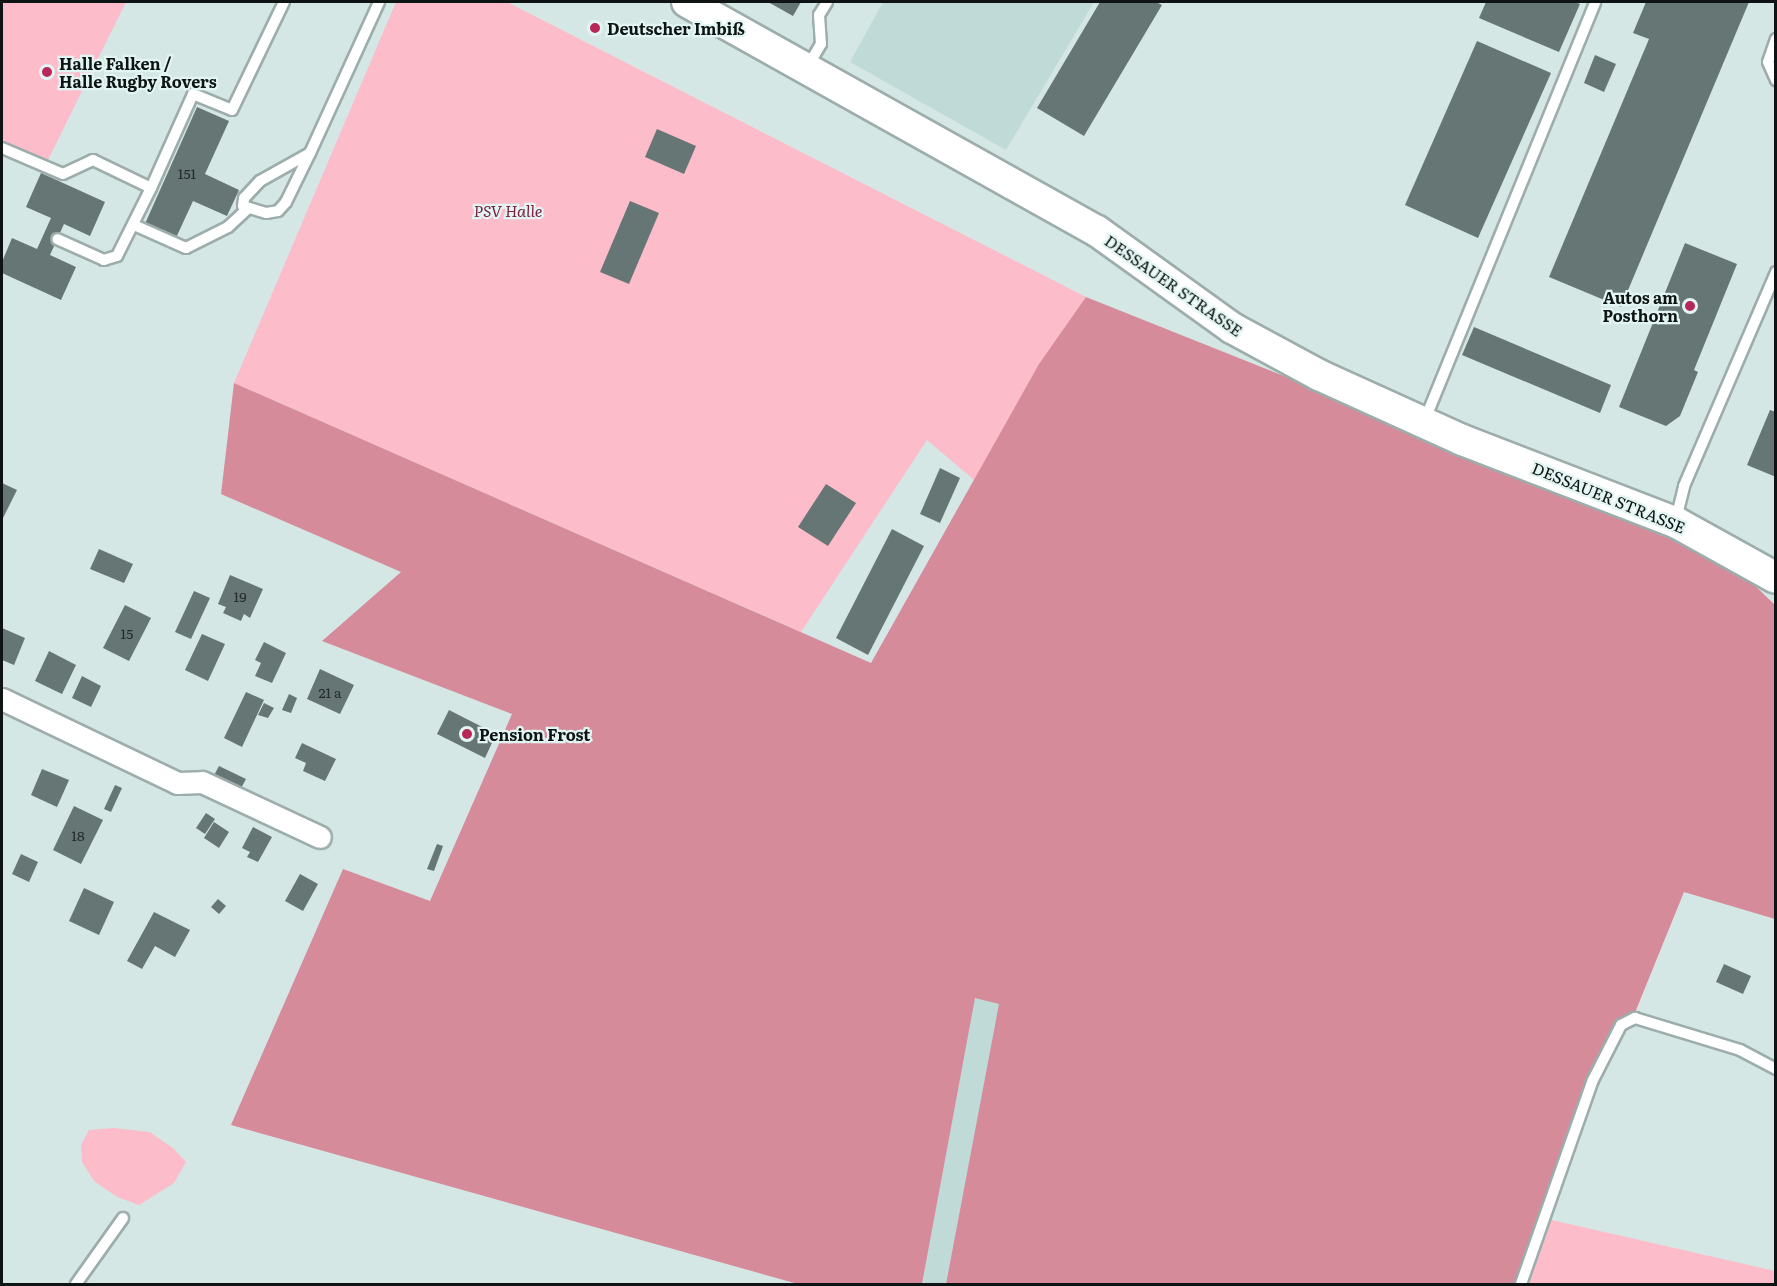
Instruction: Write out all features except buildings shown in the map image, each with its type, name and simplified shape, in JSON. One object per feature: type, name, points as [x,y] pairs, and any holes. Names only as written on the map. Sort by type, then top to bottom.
[{"type":"main road","name":"DESSAUER STRASSE","points":[[687,2],[1097,231],[1232,328],[1319,375],[1424,423],[1675,522],[1776,578]]},
{"type":"street","points":[[2,699],[177,783],[202,782],[320,837]]},
{"type":"lane","points":[[57,239],[110,260],[122,252],[151,188],[164,170],[193,94],[232,110],[284,2]]},
{"type":"lane","points":[[134,225],[186,248],[228,227],[248,209],[278,211],[310,153],[379,2]]},
{"type":"lane","points":[[807,68],[821,44],[819,15],[826,2]]},
{"type":"lane","points":[[1424,423],[1595,2]]},
{"type":"lane","points":[[1776,39],[1768,62],[1776,80]]},
{"type":"lane","points":[[2,148],[63,174],[93,160],[151,188]]},
{"type":"lane","points":[[248,209],[242,201],[260,181],[310,153]]},
{"type":"lane","points":[[1675,522],[1683,486],[1776,272]]},
{"type":"lane","points":[[1521,1284],[1593,1080],[1621,1025],[1635,1018],[1740,1050],[1776,1069]]},
{"type":"lane","points":[[76,1284],[123,1218]]},
{"type":"shaded area","points":[[883,2],[1094,2],[1006,150],[850,62]]},
{"type":"shaded area","points":[[1086,297],[1644,520],[1746,577],[1775,605],[1775,919],[1684,892],[1634,1015],[1618,1023],[1605,1045],[1517,1284],[946,1284],[999,1004],[975,998],[922,1284],[798,1284],[231,1125],[343,869],[430,901],[512,714],[322,641],[401,572],[221,494],[234,383],[871,663],[1039,364]]},
{"type":"shaded area","points":[[1049,742],[946,1284],[922,1284],[1007,818]]},
{"type":"green space","name":"Halle Falken / Halle Rugby Rovers","points":[[2,2],[126,2],[47,162],[2,142]]},
{"type":"green space","name":"PSV Halle","points":[[396,2],[507,2],[1086,297],[1039,365],[974,480],[927,440],[801,632],[234,383]]},
{"type":"green space","points":[[113,1128],[150,1132],[174,1149],[186,1162],[174,1183],[139,1205],[117,1197],[94,1181],[82,1162],[81,1145],[89,1130]]},
{"type":"green space","points":[[1543,1218],[1775,1271],[1775,1284],[1517,1284]]},
{"type":"place","name":"Deutscher Imbiß","points":[[595,28]]},
{"type":"place","name":"Halle Falken / Halle Rugby Rovers","points":[[47,72]]},
{"type":"place","name":"Autos am Posthorn","points":[[1690,306]]},
{"type":"place","name":"Pension Frost","points":[[467,734]]}]
